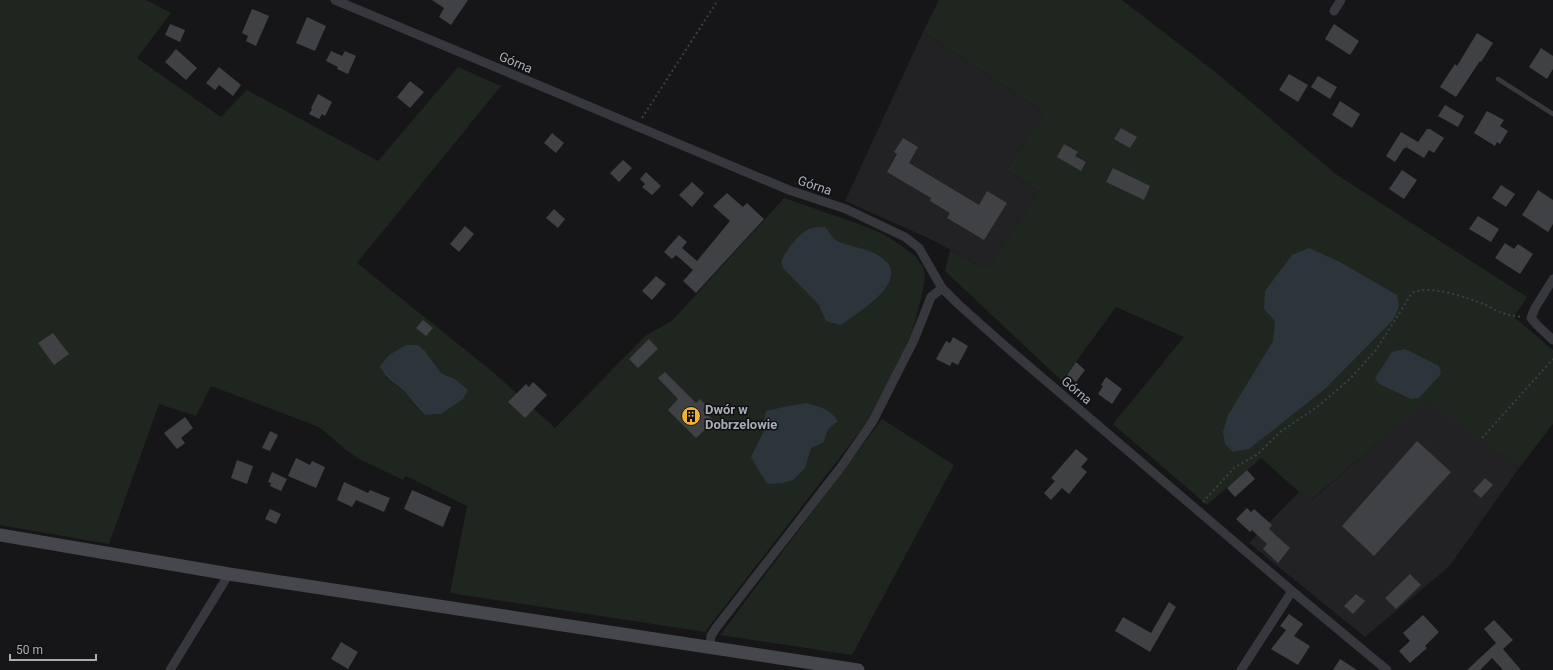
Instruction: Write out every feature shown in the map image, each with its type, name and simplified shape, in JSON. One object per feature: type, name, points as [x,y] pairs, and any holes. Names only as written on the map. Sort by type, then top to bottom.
[{"type":"main road","points":[[0,536],[228,574],[710,646],[858,670]]},
{"type":"street","name":"Górna","points":[[335,0],[789,190],[846,209],[905,237],[919,248],[942,288],[958,304],[1292,591],[1387,670]]},
{"type":"street","points":[[1334,11],[1341,0]]},
{"type":"street","points":[[1553,279],[1535,308],[1531,318],[1553,340]]},
{"type":"street","points":[[710,646],[711,636],[716,628],[841,467],[873,421],[914,340],[931,297],[942,288]]},
{"type":"street","points":[[170,670],[228,574]]},
{"type":"street","points":[[1241,670],[1292,591]]},
{"type":"lane","points":[[1498,79],[1553,114]]},
{"type":"path","points":[[636,126],[718,0]]},
{"type":"path","points":[[1197,509],[1208,495],[1234,468],[1258,454],[1280,432],[1317,407],[1350,379],[1376,350],[1412,293],[1417,290],[1445,293],[1468,298],[1511,316],[1531,318]]},
{"type":"path","points":[[1482,438],[1553,359]]},
{"type":"shaded area","points":[[0,0],[146,0],[171,13],[137,58],[221,117],[247,90],[378,161],[458,67],[501,86],[357,263],[493,372],[555,428],[645,336],[672,321],[784,198],[881,233],[915,256],[923,267],[925,274],[922,295],[910,340],[871,417],[705,632],[450,593],[467,506],[406,476],[403,480],[359,459],[319,427],[211,386],[196,416],[159,404],[109,544],[0,525]],"holes":[[[425,351],[441,373],[455,379],[441,414],[425,415],[416,407],[404,391],[385,377]]]},
{"type":"shaded area","points":[[939,0],[1122,0],[1214,71],[1337,175],[1527,297],[1514,317],[1553,350],[1553,424],[1519,468],[1428,399],[1311,500],[1299,492],[1261,458],[1207,505],[1113,424],[1184,337],[1116,307],[1062,381],[945,271],[950,250],[987,269],[1039,191],[1007,170],[1044,112],[923,32]]},
{"type":"shaded area","points":[[923,32],[1044,112],[1007,170],[1039,191],[987,269],[926,237],[845,201]]},
{"type":"shaded area","points":[[825,227],[837,241],[876,254],[888,263],[891,273],[889,283],[882,293],[861,311],[841,325],[826,321],[819,305],[783,268],[781,263],[789,248],[798,237],[812,228]]},
{"type":"shaded area","points":[[1309,248],[1340,262],[1397,295],[1399,307],[1393,320],[1325,389],[1249,449],[1233,452],[1225,444],[1223,432],[1228,415],[1273,341],[1275,321],[1264,309],[1265,291],[1292,255]]},
{"type":"shaded area","points":[[406,345],[418,345],[425,351],[441,373],[455,379],[468,390],[463,399],[441,414],[425,415],[404,391],[388,378],[380,366],[389,355]]},
{"type":"shaded area","points":[[1405,349],[1439,366],[1441,374],[1419,398],[1411,399],[1379,384],[1375,378],[1392,352]]},
{"type":"shaded area","points":[[1428,398],[1519,468],[1451,564],[1365,637],[1249,543],[1299,492],[1312,500]]},
{"type":"shaded area","points":[[806,403],[828,411],[838,422],[832,425],[828,430],[824,442],[811,448],[805,468],[793,480],[783,483],[767,484],[751,457],[766,427],[764,420],[766,411]]},
{"type":"shaded area","points":[[882,419],[954,465],[852,655],[720,635]]},
{"type":"building","points":[[432,0],[468,0],[451,25],[439,17],[444,8]]},
{"type":"building","points":[[252,9],[269,16],[256,46],[246,41],[248,36],[242,33]]},
{"type":"building","points":[[307,17],[326,26],[315,51],[296,43]]},
{"type":"building","points":[[170,24],[185,30],[180,42],[165,35]]},
{"type":"building","points":[[1334,24],[1359,41],[1350,55],[1325,39]]},
{"type":"building","points":[[1477,33],[1493,43],[1456,97],[1440,87],[1455,64],[1457,66]]},
{"type":"building","points":[[1541,48],[1553,56],[1553,69],[1547,79],[1529,67]]},
{"type":"building","points":[[176,49],[197,68],[186,80],[165,62]]},
{"type":"building","points":[[331,51],[342,56],[345,51],[356,56],[348,74],[337,69],[338,67],[326,61]]},
{"type":"building","points":[[219,67],[241,85],[233,96],[219,85],[215,90],[206,83]]},
{"type":"building","points":[[1289,74],[1308,85],[1298,102],[1279,90]]},
{"type":"building","points":[[1318,76],[1337,87],[1330,99],[1311,87]]},
{"type":"building","points":[[410,81],[424,92],[410,108],[397,97]]},
{"type":"building","points":[[318,94],[332,102],[325,116],[322,114],[319,119],[309,114]]},
{"type":"building","points":[[1340,101],[1360,114],[1352,128],[1332,115]]},
{"type":"building","points":[[1445,105],[1464,116],[1458,127],[1438,116]]},
{"type":"building","points":[[1487,111],[1504,120],[1500,126],[1508,131],[1500,144],[1497,142],[1495,146],[1474,133]]},
{"type":"building","points":[[1121,128],[1137,137],[1130,148],[1114,139]]},
{"type":"building","points":[[1427,129],[1430,129],[1444,138],[1434,153],[1429,150],[1424,158],[1406,147],[1395,162],[1386,156],[1401,132],[1418,142]]},
{"type":"building","points":[[552,133],[564,143],[556,153],[544,143]]},
{"type":"building","points":[[903,138],[918,147],[909,163],[979,205],[987,191],[1007,203],[984,240],[947,218],[950,213],[930,201],[931,198],[887,172],[897,154],[894,152]]},
{"type":"building","points":[[1064,144],[1078,152],[1075,156],[1086,162],[1081,171],[1057,157]]},
{"type":"building","points":[[623,160],[632,168],[619,182],[610,173]]},
{"type":"building","points":[[1113,168],[1150,186],[1144,200],[1106,182]]},
{"type":"building","points":[[1402,170],[1417,180],[1404,199],[1389,189]]},
{"type":"building","points":[[646,172],[661,186],[652,195],[642,187],[645,184],[640,179]]},
{"type":"building","points":[[692,182],[704,193],[692,207],[679,195]]},
{"type":"building","points":[[1501,185],[1515,194],[1506,207],[1492,198]]},
{"type":"building","points":[[1538,190],[1553,200],[1553,224],[1548,232],[1522,215]]},
{"type":"building","points":[[727,193],[743,207],[747,203],[764,219],[696,293],[683,281],[693,270],[676,255],[672,259],[664,252],[679,235],[687,242],[682,248],[697,261],[730,221],[713,206]]},
{"type":"building","points":[[554,209],[565,219],[558,228],[546,218]]},
{"type":"building","points":[[1478,216],[1499,229],[1491,242],[1469,229]]},
{"type":"building","points":[[465,226],[474,234],[459,252],[450,244]]},
{"type":"building","points":[[1505,243],[1514,249],[1518,244],[1533,254],[1520,274],[1495,258]]},
{"type":"building","points":[[656,276],[666,284],[652,300],[642,291]]},
{"type":"building","points":[[423,320],[433,328],[426,336],[416,328]]},
{"type":"building","points":[[53,333],[69,354],[54,365],[38,343]]},
{"type":"building","points":[[953,337],[968,346],[958,365],[952,362],[950,366],[936,359],[946,341],[950,343]]},
{"type":"building","points":[[649,339],[658,349],[638,368],[629,359]]},
{"type":"building","points":[[1076,362],[1085,370],[1076,382],[1067,375]]},
{"type":"building","name":"Dwór w Dobrzelowie","points":[[665,372],[696,403],[700,399],[707,406],[703,410],[714,421],[696,438],[668,410],[678,399],[658,378]]},
{"type":"building","points":[[1106,377],[1122,389],[1112,404],[1098,394]]},
{"type":"building","points":[[533,382],[547,395],[525,418],[508,402],[526,384],[529,387]]},
{"type":"building","points":[[185,417],[193,428],[181,438],[185,443],[177,449],[164,433]]},
{"type":"building","points":[[270,431],[278,435],[270,451],[262,448]]},
{"type":"building","points":[[1417,441],[1451,472],[1374,556],[1342,526]]},
{"type":"building","points":[[1076,449],[1088,459],[1081,467],[1087,472],[1069,494],[1062,488],[1051,500],[1044,493],[1055,481],[1051,478]]},
{"type":"building","points":[[296,458],[310,465],[312,461],[325,467],[316,488],[288,476]]},
{"type":"building","points":[[237,460],[253,466],[247,484],[231,478]]},
{"type":"building","points":[[1247,470],[1255,479],[1235,497],[1227,488]]},
{"type":"building","points":[[272,472],[287,479],[281,491],[270,486],[271,483],[268,482]]},
{"type":"building","points":[[1485,478],[1493,485],[1481,498],[1473,491]]},
{"type":"building","points":[[344,482],[368,493],[370,490],[390,498],[384,512],[356,500],[352,507],[337,500]]},
{"type":"building","points":[[412,490],[451,507],[443,527],[404,509]]},
{"type":"building","points":[[1247,508],[1251,512],[1254,509],[1272,525],[1269,529],[1290,548],[1278,563],[1263,549],[1267,544],[1252,530],[1250,532],[1236,519]]},
{"type":"building","points":[[270,509],[281,514],[276,524],[265,519]]},
{"type":"building","points":[[1410,574],[1421,585],[1396,609],[1385,598]]},
{"type":"building","points":[[1356,594],[1365,601],[1353,614],[1344,606]]},
{"type":"building","points":[[1169,602],[1176,607],[1150,652],[1115,631],[1123,617],[1151,633]]},
{"type":"building","points":[[1289,614],[1303,624],[1294,636],[1310,646],[1298,665],[1271,649],[1286,630],[1280,626]]},
{"type":"building","points":[[1423,615],[1439,632],[1425,646],[1427,648],[1410,663],[1399,651],[1410,641],[1403,633]]},
{"type":"building","points":[[1494,620],[1513,640],[1503,649],[1521,670],[1503,670],[1492,658],[1480,670],[1467,670],[1496,643],[1484,629]]},
{"type":"building","points":[[341,642],[358,652],[348,669],[331,659]]},
{"type":"building","points":[[1340,659],[1357,670],[1333,670]]},
{"type":"place","name":"Dwór w Dobrzelowie","points":[[691,416]]}]
